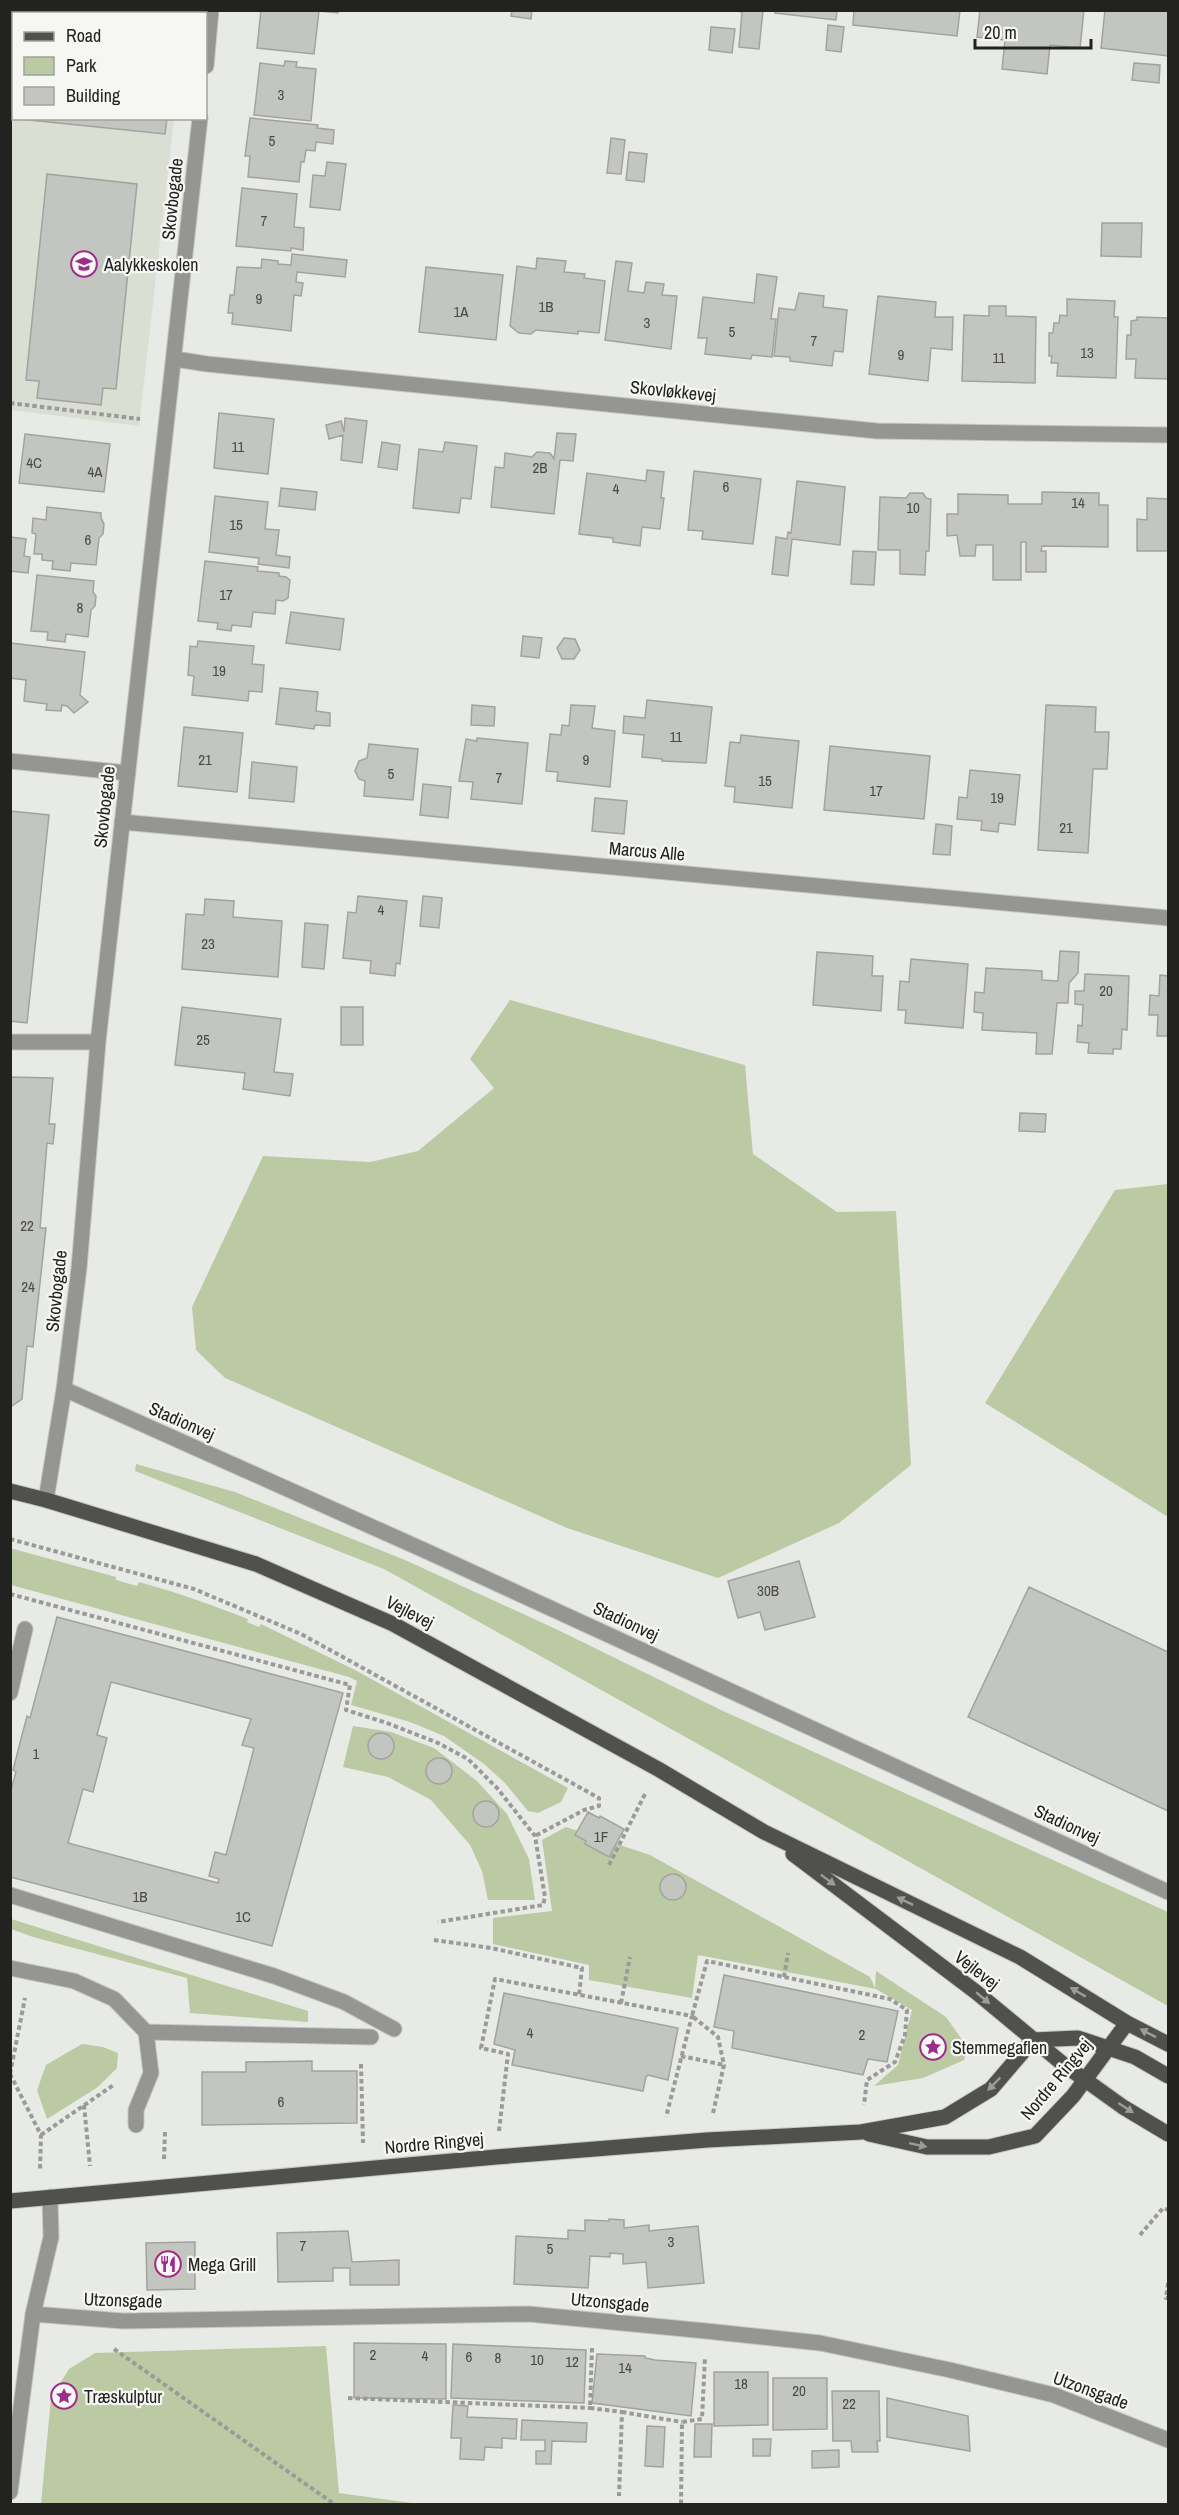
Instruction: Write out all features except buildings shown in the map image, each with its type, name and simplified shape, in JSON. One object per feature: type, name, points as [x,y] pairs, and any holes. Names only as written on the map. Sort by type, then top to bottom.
[{"type":"main road","name":"Vejlevej","points":[[10,1491],[256,1564],[382,1619],[658,1769],[764,1832],[1020,1957],[1128,2023],[1168,2044]]},
{"type":"main road","name":"Vejlevej","points":[[764,1832],[976,1992],[1033,2040],[1085,2079],[1123,2107],[1168,2134]]},
{"type":"main road","name":"Nordre Ringvej","points":[[861,2132],[927,2147],[989,2147],[1035,2136],[1054,2117],[1128,2023]]},
{"type":"main road","points":[[1033,2040],[1078,2038],[1135,2057],[1168,2076]]},
{"type":"main road","name":"Nordre Ringvej","points":[[10,2201],[375,2167],[707,2140],[861,2132],[945,2117],[991,2089],[1033,2040]]},
{"type":"street","points":[[207,55],[211,10]]},
{"type":"street","name":"Skovbogade","points":[[46,1500],[64,1389],[79,1268],[98,1042],[200,120]]},
{"type":"street","name":"Skovløkkevej","points":[[175,358],[207,364],[877,431],[1168,435]]},
{"type":"street","points":[[10,761],[128,773]]},
{"type":"street","name":"Marcus Alle","points":[[122,822],[1168,918]]},
{"type":"street","points":[[10,1042],[98,1042]]},
{"type":"street","name":"Stadionvej","points":[[64,1389],[426,1551],[1168,1892]]},
{"type":"street","points":[[10,1693],[25,1629]]},
{"type":"street","points":[[10,1895],[274,1976],[344,2002],[394,2029]]},
{"type":"street","points":[[18,1969],[74,1981],[114,1999],[147,2032],[151,2073],[136,2110],[136,2125]]},
{"type":"street","points":[[147,2032],[371,2037]]},
{"type":"street","points":[[10,2492],[33,2314],[51,2237],[45,2197]]},
{"type":"street","name":"Utzonsgade","points":[[33,2314],[123,2321],[529,2314],[820,2343],[950,2370],[1054,2396],[1168,2440]]},
{"type":"path","points":[[10,403],[168,422]]},
{"type":"path","points":[[10,1539],[194,1589],[301,1634],[598,1798],[598,1806],[584,1810],[536,1836]]},
{"type":"path","points":[[10,1594],[350,1685],[346,1710],[438,1743],[468,1760],[497,1788],[536,1836],[545,1897],[543,1905],[438,1922]]},
{"type":"path","points":[[609,1865],[658,1769]]},
{"type":"path","points":[[434,1940],[491,1948],[582,1968],[579,1995]]},
{"type":"path","points":[[784,1977],[788,1953]]},
{"type":"path","points":[[621,2003],[630,1957]]},
{"type":"path","points":[[675,2084],[707,1961],[890,1999],[908,2010],[905,2035],[895,2062],[867,2080],[866,2089]]},
{"type":"path","points":[[18,1969],[26,1996],[10,2074],[41,2134],[45,2197]]},
{"type":"path","points":[[500,2115],[508,2054],[481,2048],[495,1979],[692,2016],[718,2037],[724,2065],[707,2140]]},
{"type":"path","points":[[681,2056],[724,2065]]},
{"type":"path","points":[[41,2134],[150,2061]]},
{"type":"path","points":[[360,2068],[363,2124]]},
{"type":"path","points":[[84,2105],[92,2194]]},
{"type":"path","points":[[136,2125],[165,2127],[163,2187]]},
{"type":"path","points":[[1140,2235],[1162,2208],[1168,2210]]},
{"type":"path","points":[[1168,2283],[1166,2298],[1168,2298]]},
{"type":"path","points":[[590,2408],[594,2321]]},
{"type":"path","points":[[348,2398],[590,2408],[682,2422],[702,2419],[705,2331]]},
{"type":"path","points":[[109,2345],[334,2505]]},
{"type":"path","points":[[619,2496],[622,2412]]},
{"type":"path","points":[[681,2505],[682,2422]]},
{"type":"shaded area","name":"Aalykkeskolen","points":[[11,11],[186,11],[12,12],[12,120],[174,120],[139,426],[11,410]]},
{"type":"green space","points":[[510,1000],[745,1065],[753,1154],[837,1212],[896,1211],[911,1465],[839,1523],[718,1578],[567,1528],[225,1378],[196,1350],[192,1307],[263,1156],[370,1162],[418,1151],[494,1088],[470,1059]]},
{"type":"green space","points":[[1168,1184],[1168,1517],[985,1403],[1115,1190]]},
{"type":"green space","points":[[136,1464],[235,1492],[405,1560],[558,1630],[721,1710],[1168,1912],[1168,2006],[384,1569],[135,1471]]},
{"type":"green space","points":[[10,1548],[116,1577],[116,1580],[137,1586],[139,1582],[167,1590],[248,1619],[247,1622],[259,1627],[261,1624],[355,1670],[568,1788],[561,1802],[538,1813],[528,1811],[505,1783],[484,1764],[444,1736],[410,1722],[351,1705],[357,1681],[11,1585]]},
{"type":"green space","points":[[353,1726],[391,1732],[434,1748],[477,1781],[507,1814],[529,1859],[535,1900],[488,1900],[482,1871],[470,1845],[431,1800],[388,1777],[343,1767]]},
{"type":"green space","points":[[566,1827],[650,1855],[870,1977],[875,1988],[876,1971],[946,2017],[968,2048],[964,2060],[923,2078],[874,2086],[898,2065],[912,2010],[876,1989],[698,1955],[692,1998],[589,1980],[589,1965],[493,1944],[493,1918],[552,1911],[542,1840]]},
{"type":"green space","points":[[11,1919],[308,2011],[308,2022],[190,2013],[187,1978],[33,1937],[11,1929]]},
{"type":"green space","points":[[82,2044],[103,2047],[118,2053],[117,2068],[98,2087],[47,2119],[37,2090],[46,2065]]},
{"type":"green space","points":[[326,2346],[339,2493],[419,2504],[41,2504],[51,2398],[69,2369],[95,2353]]},
{"type":"place","name":"Aalykkeskolen","points":[[84,264]]},
{"type":"place","name":"Stemmegaflen","points":[[933,2047]]},
{"type":"place","name":"Mega Grill","points":[[168,2264]]},
{"type":"place","name":"Træskulptur","points":[[64,2396]]}]
